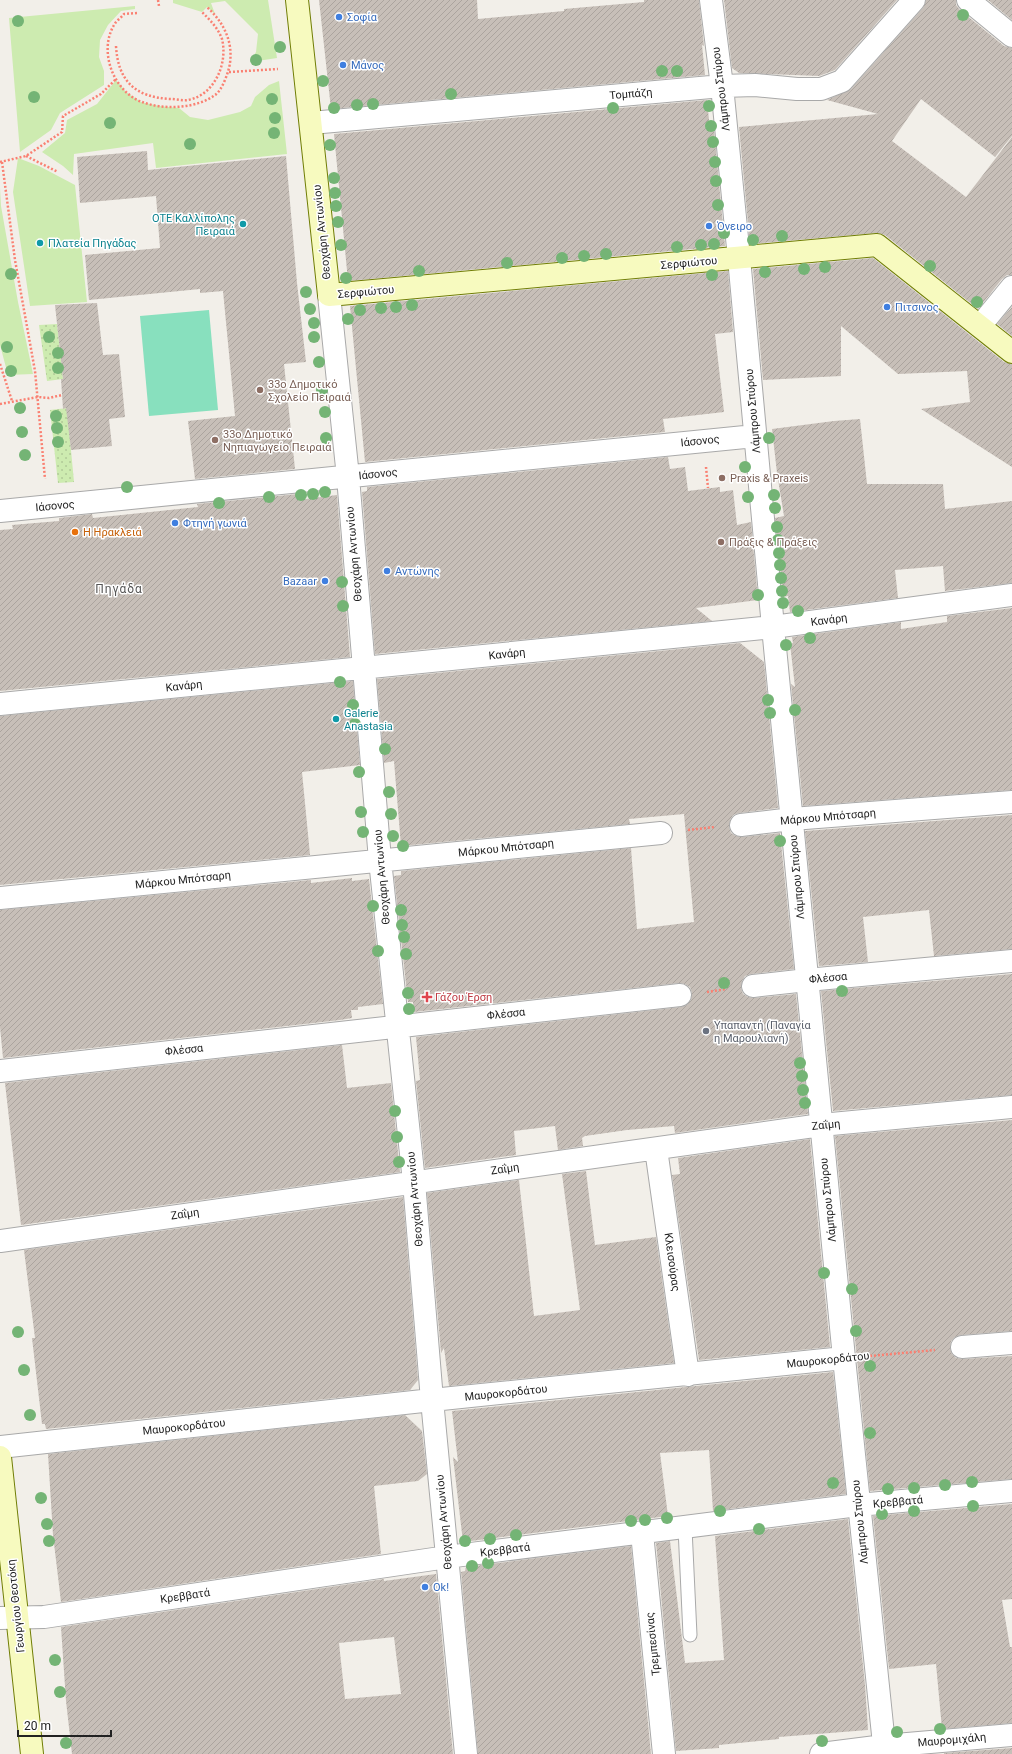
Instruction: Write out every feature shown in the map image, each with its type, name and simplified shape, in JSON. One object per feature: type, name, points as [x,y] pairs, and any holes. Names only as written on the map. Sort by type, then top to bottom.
[{"type":"street","name":"Θεοχάρη Αντωνίου","points":[[297,0],[348,477],[380,860],[414,1182],[432,1400],[466,1754]]},
{"type":"street","name":"Λάμπρου Σπύρου","points":[[711,0],[722,86],[821,1126],[858,1505],[884,1750]]},
{"type":"street","name":"Τομπάζη","points":[[311,123],[722,86],[755,85],[797,89],[821,89],[842,82],[914,0]]},
{"type":"street","points":[[968,0],[1012,36]]},
{"type":"street","name":"Σερφιώτου","points":[[329,295],[877,245],[1012,352]]},
{"type":"street","points":[[980,326],[1012,287]]},
{"type":"street","name":"Ιάσονος","points":[[0,511],[755,436]]},
{"type":"street","name":"Κανάρη","points":[[0,704],[773,627],[1012,595]]},
{"type":"street","name":"Μάρκου Μπότσαρη","points":[[741,825],[792,819],[1012,802]]},
{"type":"street","name":"Μάρκου Μπότσαρη","points":[[0,898],[661,833]]},
{"type":"street","name":"Φλέσσα","points":[[753,986],[1012,961]]},
{"type":"street","name":"Φλέσσα","points":[[0,1071],[680,995]]},
{"type":"street","name":"Ζαΐμη","points":[[0,1241],[821,1126],[1012,1107]]},
{"type":"street","name":"Κλεισούρας","points":[[656,1149],[688,1374]]},
{"type":"street","points":[[962,1347],[1012,1343]]},
{"type":"street","name":"Μαυροκορδάτου","points":[[0,1447],[432,1400],[844,1358]]},
{"type":"street","name":"Γεωργίου Θεοτόκη","points":[[0,1457],[9,1618],[32,1754]]},
{"type":"street","name":"Κρεββατά","points":[[9,1618],[44,1617],[447,1557],[858,1505],[1012,1491]]},
{"type":"street","name":"Τρεμπεσίνας","points":[[642,1533],[664,1754]]},
{"type":"street","name":"Μαυρομιχάλη","points":[[821,1754],[884,1750],[1012,1734]]},
{"type":"lane","points":[[685,1528],[690,1635]]},
{"type":"path","points":[[158,0],[159,6]]},
{"type":"path","points":[[137,13],[124,14],[114,26],[108,43],[108,61],[116,79],[126,92],[141,102],[158,106],[178,108],[207,100],[216,95],[229,72],[231,53],[228,36],[220,20],[207,7]]},
{"type":"path","points":[[116,46],[117,59],[122,74],[131,86],[145,94],[159,98],[189,100],[203,93],[214,83],[221,69],[224,54],[218,31],[214,24],[202,12]]},
{"type":"path","points":[[229,72],[283,68]]},
{"type":"path","points":[[47,506],[35,371],[15,260],[1,162],[26,156],[62,132],[63,116],[101,94],[116,79]]},
{"type":"path","points":[[26,156],[58,172]]},
{"type":"path","points":[[0,364],[12,401]]},
{"type":"path","points":[[0,404],[38,397],[49,398],[62,395]]},
{"type":"path","points":[[706,470],[708,488]]},
{"type":"path","points":[[661,833],[741,825]]},
{"type":"path","points":[[680,995],[753,986]]},
{"type":"path","name":"Μαυροκορδάτου","points":[[844,1358],[962,1347]]},
{"type":"green space","points":[[173,0],[268,0],[277,58],[250,62],[256,52],[258,34],[225,1],[211,3],[215,14],[207,7],[202,12],[173,3]]},
{"type":"green space","points":[[135,6],[135,9],[121,11],[108,25],[100,40],[99,57],[104,71],[104,85],[60,113],[51,130],[20,152],[9,18]]},
{"type":"green space","points":[[116,80],[126,92],[141,102],[179,108],[190,117],[208,120],[240,112],[251,106],[255,97],[269,85],[279,81],[287,154],[156,168],[153,143],[74,154],[73,175],[63,166],[42,152],[65,133],[67,120],[97,104]]},
{"type":"green space","points":[[18,158],[39,166],[75,185],[87,302],[30,306],[13,192]]},
{"type":"green space","points":[[0,188],[1,206],[18,302],[33,374],[8,375],[0,345]]},
{"type":"green space","points":[[209,310],[218,410],[149,416],[140,316]]},
{"type":"green space","points":[[57,324],[63,379],[47,381],[39,325]]},
{"type":"green space","points":[[67,408],[74,482],[58,483],[50,410]]},
{"type":"building","points":[[319,0],[477,0],[478,19],[644,2],[644,0],[699,0],[704,46],[702,45],[705,75],[331,109]]},
{"type":"building","points":[[724,0],[897,0],[835,70],[819,76],[739,73],[732,68]]},
{"type":"building","points":[[926,0],[956,0],[956,5],[960,10],[1004,46],[1012,48],[1012,136],[995,157],[921,99],[892,141],[966,197],[1012,137],[1012,275],[1007,275],[1002,279],[978,309],[885,235],[876,233],[750,244],[739,127],[878,114],[827,100],[851,89],[923,8]]},
{"type":"building","points":[[988,0],[1012,0],[1012,20]]},
{"type":"building","points":[[707,100],[710,130],[714,130],[725,246],[348,281],[334,134]]},
{"type":"building","points":[[147,151],[148,170],[286,156],[297,283],[306,362],[284,364],[295,469],[195,479],[188,421],[235,416],[223,291],[200,293],[200,289],[89,300],[85,255],[160,248],[156,196],[80,203],[77,157]]},
{"type":"building","points":[[873,258],[1004,362],[1012,364],[1012,467],[921,409],[970,402],[967,371],[898,374],[841,326],[841,376],[763,380],[753,269]]},
{"type":"building","points":[[728,271],[733,332],[715,334],[724,412],[663,419],[665,432],[365,462],[350,306]]},
{"type":"building","points":[[97,303],[103,355],[119,354],[125,417],[109,419],[112,446],[71,450],[66,408],[63,409],[61,379],[63,379],[55,305]]},
{"type":"building","points":[[1012,307],[1012,336],[997,324]]},
{"type":"building","points":[[860,419],[867,484],[943,484],[945,509],[1012,501],[1012,583],[945,591],[943,566],[895,570],[898,598],[790,612],[788,596],[783,597],[775,518],[784,516],[772,429]]},
{"type":"building","points":[[668,457],[670,469],[685,467],[688,491],[720,487],[720,492],[733,490],[737,525],[751,522],[758,600],[696,608],[712,621],[375,654],[362,492],[367,491],[367,487]]},
{"type":"building","points":[[298,494],[298,500],[337,495],[350,657],[0,691],[0,530],[13,529],[12,525],[59,521],[59,518],[92,514],[93,518],[198,507],[197,504]]},
{"type":"building","points":[[1012,608],[1012,790],[803,806],[791,684],[795,687],[790,644],[793,643],[792,637],[901,622],[901,629],[947,622],[947,616]]},
{"type":"building","points":[[740,643],[764,662],[778,808],[733,815],[730,820],[729,827],[731,833],[742,837],[780,833],[794,969],[745,976],[742,981],[741,988],[743,994],[754,998],[796,994],[808,1114],[675,1133],[674,1126],[627,1130],[585,1136],[582,1138],[583,1146],[558,1150],[555,1126],[514,1131],[516,1155],[425,1168],[416,1081],[420,1080],[416,1037],[681,1007],[687,1005],[691,1000],[692,993],[690,987],[679,983],[414,1012],[413,1002],[408,1002],[394,876],[401,875],[401,871],[631,848],[637,929],[694,922],[684,814],[629,819],[630,824],[401,846],[394,761],[384,763],[377,679]]},
{"type":"building","points":[[353,681],[360,765],[302,772],[310,855],[0,885],[0,716]]},
{"type":"building","points":[[1012,815],[1012,949],[934,956],[929,910],[863,917],[868,962],[819,966],[805,831]]},
{"type":"building","points":[[352,878],[352,881],[369,879],[383,1004],[358,1007],[358,1010],[351,1010],[352,1018],[340,1020],[3,1058],[0,1027],[0,910],[311,880],[311,883]]},
{"type":"building","points":[[1012,974],[1012,1095],[833,1111],[821,991]]},
{"type":"building","points":[[342,1045],[347,1088],[391,1083],[400,1172],[21,1225],[5,1083]]},
{"type":"building","points":[[1012,1120],[1012,1331],[961,1335],[955,1337],[951,1341],[950,1348],[952,1354],[956,1358],[963,1359],[1012,1356],[1012,1479],[870,1491],[835,1136]]},
{"type":"building","points":[[810,1139],[830,1347],[699,1360],[672,1175],[680,1174],[678,1158]]},
{"type":"building","points":[[586,1171],[595,1245],[656,1237],[674,1363],[449,1386],[444,1348],[441,1353],[427,1193],[519,1180],[534,1316],[580,1310],[562,1174]]},
{"type":"building","points":[[403,1197],[418,1380],[410,1390],[46,1429],[45,1424],[42,1424],[32,1338],[35,1338],[24,1250]]},
{"type":"building","points":[[833,1372],[846,1494],[713,1511],[709,1450],[660,1453],[668,1516],[463,1542],[453,1457],[458,1462],[452,1411]]},
{"type":"building","points":[[405,1415],[422,1431],[427,1474],[418,1481],[374,1486],[381,1554],[61,1602],[53,1535],[48,1454]]},
{"type":"building","points":[[1012,1504],[1012,1599],[1002,1600],[1010,1647],[1012,1647],[1012,1723],[942,1729],[936,1664],[889,1669],[873,1516]]},
{"type":"building","points":[[848,1519],[865,1685],[868,1730],[779,1737],[779,1739],[719,1745],[719,1748],[676,1751],[656,1543],[670,1541],[685,1663],[724,1660],[715,1536]]},
{"type":"building","points":[[631,1546],[651,1754],[478,1754],[461,1572],[465,1571],[466,1567]]},
{"type":"building","points":[[436,1574],[453,1754],[72,1754],[66,1701],[61,1627],[384,1579],[384,1581]],"holes":[[[394,1637],[401,1694],[345,1699],[339,1643]]]},
{"type":"building","points":[[1012,1748],[1012,1754],[944,1754],[944,1753]]},
{"type":"place","name":"Σοφία","points":[[339,17]]},
{"type":"place","name":"Μάνος","points":[[343,65]]},
{"type":"place","name":"ΟΤΕ Καλλίπολης Πειραιά","points":[[243,224]]},
{"type":"place","name":"Όνειρο","points":[[709,226]]},
{"type":"place","name":"Πλατεία Πηγάδας","points":[[40,243]]},
{"type":"place","name":"Πιτσινος","points":[[887,307]]},
{"type":"place","name":"33ο Δημοτικό Σχολείο Πειραιά","points":[[260,390]]},
{"type":"place","name":"33ο Δημοτικό Νηπιαγωγείο Πειραιά","points":[[215,440]]},
{"type":"place","name":"Praxis & Praxeis","points":[[722,478]]},
{"type":"place","name":"Φτηνή γωνιά","points":[[175,523]]},
{"type":"place","name":"Η Ηρακλειά","points":[[75,532]]},
{"type":"place","name":"Πράξις & Πράξεις","points":[[721,542]]},
{"type":"place","name":"Αντώνης","points":[[387,571]]},
{"type":"place","name":"Bazaar","points":[[325,581]]},
{"type":"place","name":"Galerie Anastasia","points":[[336,719]]},
{"type":"place","name":"Γάζου Έρση","points":[[427,997]]},
{"type":"place","name":"Υπαπαντή (Παναγία η Μαρουλιανή)","points":[[706,1031]]},
{"type":"place","name":"Ok!","points":[[425,1587]]},
{"type":"district","name":"Πηγάδα","points":[[119,589]]}]
